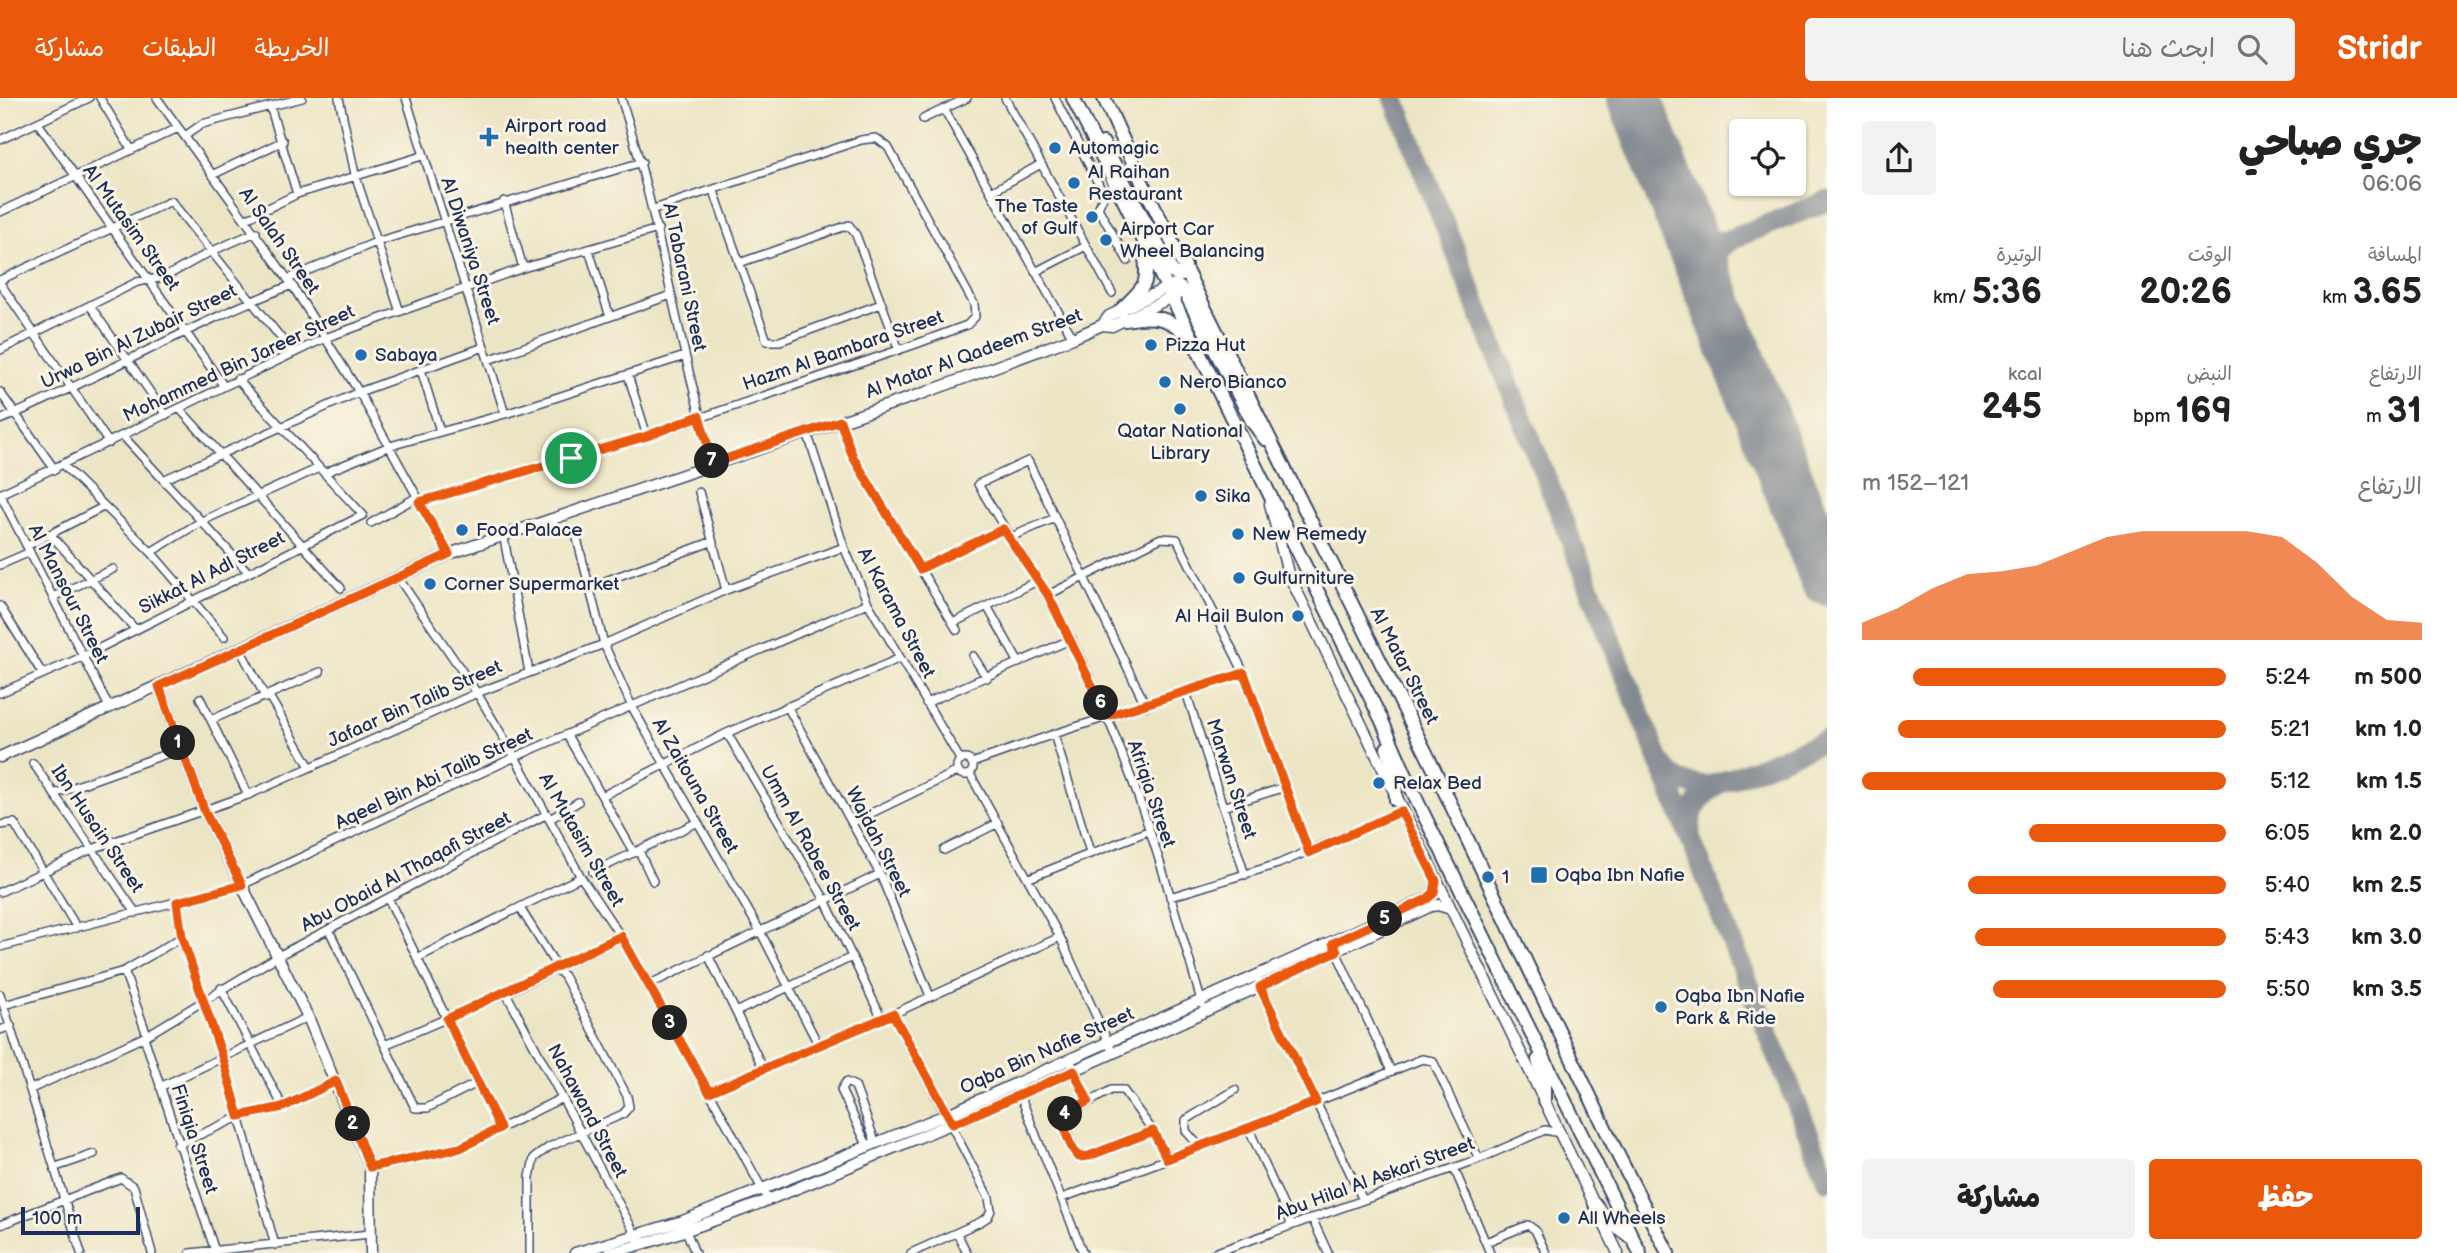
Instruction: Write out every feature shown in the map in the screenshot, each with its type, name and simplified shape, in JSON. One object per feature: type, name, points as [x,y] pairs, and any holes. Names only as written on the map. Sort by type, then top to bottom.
[{"type":"highway","points":[[1073,98],[1640,1253]]},
{"type":"highway","points":[[1104,98],[1185,266],[1189,288],[1176,285],[1168,293]]},
{"type":"highway","points":[[1082,115],[1118,166],[1173,273],[1182,275],[1185,266]]},
{"type":"highway","points":[[1123,315],[1146,284],[1147,271],[1141,236]]},
{"type":"highway","name":"Al Matar Street","points":[[1189,288],[1252,421],[1287,471],[1668,1253]]},
{"type":"highway","points":[[1123,315],[1165,319],[1182,330],[1198,349]]},
{"type":"highway","points":[[1378,718],[1395,775],[1399,806]]},
{"type":"highway","points":[[1529,1026],[1543,1074],[1544,1100]]},
{"type":"highway","points":[[1595,1205],[1605,1218],[1633,1239]]},
{"type":"street","points":[[0,140],[89,98]]},
{"type":"street","points":[[100,98],[131,149]]},
{"type":"street","name":"Al Salah Street","points":[[157,98],[290,282],[359,392],[449,554]]},
{"type":"street","points":[[185,136],[202,124],[289,99],[302,98]]},
{"type":"street","points":[[339,98],[355,174],[399,309]]},
{"type":"street","name":"Al Diwaniya Street","points":[[406,98],[505,414]]},
{"type":"street","name":"Al Tabarani Street","points":[[621,98],[654,209],[685,356],[713,463]]},
{"type":"street","points":[[923,119],[967,98]]},
{"type":"street","points":[[1005,98],[1112,293]]},
{"type":"street","points":[[1055,98],[1104,195],[1098,208],[1128,261]]},
{"type":"street","points":[[270,106],[283,141],[297,194]]},
{"type":"street","points":[[944,109],[1073,338]]},
{"type":"street","name":"Al Mutasim Street","points":[[38,123],[223,385]]},
{"type":"street","points":[[0,212],[178,128]]},
{"type":"street","name":"Hazm Al Bambara Street","points":[[418,499],[647,436],[967,326],[976,312],[883,142],[868,137],[654,209]]},
{"type":"street","points":[[214,174],[283,141]]},
{"type":"street","points":[[246,219],[297,194],[355,174],[422,156]]},
{"type":"street","name":"Urwa Bin Al Zubair Street","points":[[0,420],[128,362],[249,301],[376,242],[505,201],[642,162]]},
{"type":"street","points":[[990,192],[1041,164]]},
{"type":"street","points":[[714,191],[763,334],[771,342],[881,304]]},
{"type":"street","points":[[108,443],[0,282],[171,201],[293,353]]},
{"type":"street","points":[[505,201],[523,268]]},
{"type":"street","points":[[739,262],[849,225],[856,235],[899,350]]},
{"type":"street","name":"Mohammed Bin Jareer Street","points":[[0,494],[64,466],[223,385],[325,338],[399,309],[523,268],[658,229]]},
{"type":"street","points":[[0,350],[137,282],[165,277],[210,252],[256,232]]},
{"type":"street","points":[[1035,272],[1087,246]]},
{"type":"street","points":[[589,250],[610,314]]},
{"type":"street","name":"Al Matar Al Qadeem Street","points":[[0,757],[241,651],[449,554],[503,533],[840,421],[1073,338],[1102,325],[1109,316],[1123,315],[1168,293]]},
{"type":"street","points":[[488,360],[610,314],[671,295]]},
{"type":"street","points":[[91,307],[166,415]]},
{"type":"street","points":[[163,480],[359,392],[484,347]]},
{"type":"street","points":[[151,552],[202,522],[258,495],[322,470],[390,446],[505,414],[685,356]]},
{"type":"street","points":[[421,370],[440,431]]},
{"type":"street","points":[[628,375],[647,436]]},
{"type":"street","points":[[237,379],[322,470]]},
{"type":"street","points":[[0,392],[55,470]]},
{"type":"street","points":[[179,408],[341,588]]},
{"type":"street","points":[[840,421],[853,457],[957,630]]},
{"type":"street","name":"Al Karama Street","points":[[807,432],[844,547],[868,603],[898,659],[961,761]]},
{"type":"street","points":[[123,436],[249,573]]},
{"type":"street","name":"Afriqia Street","points":[[1055,518],[1028,461],[978,484],[1003,529],[1011,537],[1048,595],[1072,639],[1107,716],[1148,831],[1203,1006]]},
{"type":"street","points":[[64,466],[151,552],[224,638]]},
{"type":"street","name":"Sikkat Al Adl Street","points":[[50,534],[136,629],[363,515],[322,470]]},
{"type":"street","points":[[699,492],[726,590]]},
{"type":"street","name":"Al Mansour Street","points":[[0,494],[109,708]]},
{"type":"street","points":[[1271,497],[1269,506],[1281,537],[1285,565],[1399,806],[1618,1253]]},
{"type":"street","points":[[371,523],[418,499]]},
{"type":"street","points":[[0,565],[50,534],[103,507]]},
{"type":"street","points":[[1011,537],[1055,518],[1146,706]]},
{"type":"street","points":[[920,569],[1003,529]]},
{"type":"street","name":"Al Zaitouna Street","points":[[575,531],[604,644],[632,707],[760,931],[818,1044]]},
{"type":"street","points":[[503,533],[529,672]]},
{"type":"street","points":[[1048,595],[1161,538],[1177,540],[1244,673],[1309,853]]},
{"type":"street","points":[[589,587],[711,542]]},
{"type":"street","name":"Jafaar Bin Talib Street","points":[[0,892],[42,870],[92,849],[248,795],[477,693],[604,644],[726,590],[844,547]]},
{"type":"street","points":[[53,597],[113,569]]},
{"type":"street","name":"Al Mutasim Street","points":[[397,576],[477,693],[582,877],[621,936],[768,1200]]},
{"type":"street","points":[[953,622],[1039,580]]},
{"type":"street","name":"Aqeel Bin Abi Talib Street","points":[[0,947],[242,885],[515,757],[868,603]]},
{"type":"street","points":[[0,606],[42,673]]},
{"type":"street","points":[[987,606],[1019,663]]},
{"type":"street","points":[[0,622],[9,617]]},
{"type":"street","points":[[0,693],[82,657],[136,629]]},
{"type":"street","points":[[926,703],[1072,639]]},
{"type":"street","points":[[241,651],[310,767]]},
{"type":"street","points":[[973,656],[987,678]]},
{"type":"street","points":[[601,796],[727,733],[898,659]]},
{"type":"street","points":[[211,720],[320,672]]},
{"type":"street","points":[[853,822],[958,771],[961,761],[972,763],[1107,716],[1146,706],[1244,673]]},
{"type":"street","points":[[159,686],[205,812],[308,1017],[370,1167],[371,1253]]},
{"type":"street","name":"Marwan Street","points":[[1186,692],[1245,875]]},
{"type":"street","points":[[200,698],[248,795]]},
{"type":"street","name":"Wajdah Street","points":[[787,706],[880,874],[930,996]]},
{"type":"street","name":"Umm Al Rabee Street","points":[[727,733],[825,900],[881,1017]]},
{"type":"street","points":[[1054,734],[1090,852]]},
{"type":"street","points":[[567,735],[653,881]]},
{"type":"street","points":[[54,794],[180,749]]},
{"type":"street","name":"Ibn Husain Street","points":[[33,763],[136,913]]},
{"type":"street","points":[[972,763],[970,774],[1060,936],[1114,1053]]},
{"type":"street","points":[[958,771],[961,774],[970,774]]},
{"type":"street","points":[[1223,807],[1285,787]]},
{"type":"street","name":"Abu Obaid Al Thaqafi Street","points":[[31,1089],[145,1036],[220,988],[278,956],[578,802]]},
{"type":"street","points":[[1170,898],[1309,853],[1399,806]]},
{"type":"street","points":[[593,872],[696,822]]},
{"type":"street","points":[[0,825],[14,823],[78,928]]},
{"type":"street","points":[[944,850],[998,823]]},
{"type":"street","points":[[1029,877],[1148,831]]},
{"type":"street","points":[[648,985],[880,874]]},
{"type":"street","points":[[417,958],[582,877]]},
{"type":"street","name":"Oqba Bin Nafie Street","points":[[1335,947],[1427,899],[1434,893],[1436,881]]},
{"type":"street","points":[[389,900],[500,1128]]},
{"type":"street","points":[[177,902],[182,937],[223,1059],[275,1245]]},
{"type":"street","name":"Oqba Bin Nafie Street","points":[[575,1253],[639,1240],[768,1200],[950,1119],[1109,1042],[1203,1006],[1431,906],[1451,909]]},
{"type":"street","points":[[520,908],[564,976],[629,1101],[623,1114],[549,1147],[534,1158],[530,1167],[530,1253]]},
{"type":"street","points":[[329,930],[387,1044],[413,1105],[418,1110],[477,1083]]},
{"type":"street","points":[[387,1044],[506,993],[621,936]]},
{"type":"street","points":[[709,1092],[893,1014],[1060,936]]},
{"type":"street","points":[[4,1005],[124,971],[182,937]]},
{"type":"street","points":[[1335,947],[1391,1071]]},
{"type":"street","points":[[708,955],[763,1068]]},
{"type":"street","points":[[736,1012],[852,957]]},
{"type":"street","name":"Finiqia Street","points":[[124,971],[177,1145],[215,1251]]},
{"type":"street","points":[[1258,982],[1363,1200]]},
{"type":"street","points":[[220,988],[283,1107]]},
{"type":"street","name":"Nahawand Street","points":[[506,993],[639,1240]]},
{"type":"street","points":[[0,994],[81,1253]]},
{"type":"street","name":"Oqba Bin Nafie Street","points":[[684,1226],[763,1189],[872,1145],[1021,1096],[1114,1053],[1203,1006]]},
{"type":"street","points":[[893,1014],[950,1119],[991,1205],[988,1217],[911,1253]]},
{"type":"street","points":[[160,1087],[308,1017]]},
{"type":"street","points":[[0,1030],[11,1026]]},
{"type":"street","points":[[1062,1198],[1249,1129],[1422,1059],[1433,1061],[1479,1159]]},
{"type":"street","points":[[1070,1060],[1088,1101]]},
{"type":"street","points":[[177,1145],[239,1116],[283,1107],[336,1081]]},
{"type":"street","points":[[846,1082],[855,1086],[872,1145],[841,1090],[846,1082]]},
{"type":"street","points":[[1016,1085],[1083,1253]]},
{"type":"street","points":[[1153,1131],[1089,1156],[1079,1157],[1073,1150],[1063,1117],[1088,1101],[1115,1089],[1123,1090],[1153,1131],[1167,1159]]},
{"type":"street","points":[[1200,1147],[1186,1131],[1186,1120],[1235,1090]]},
{"type":"street","points":[[370,1167],[460,1148],[562,1098]]},
{"type":"street","points":[[1552,1116],[1545,1130],[1560,1133]]},
{"type":"street","points":[[1249,1129],[1292,1225]]},
{"type":"street","name":"Abu Hilal Al Askari Street","points":[[1214,1253],[1479,1159],[1545,1130]]},
{"type":"street","points":[[56,1167],[94,1154]]},
{"type":"street","points":[[1454,1168],[1490,1253]]},
{"type":"street","points":[[0,1225],[116,1179],[126,1179],[134,1187],[152,1253]]},
{"type":"street","points":[[1312,1218],[1328,1253]]},
{"type":"street","points":[[1486,1242],[1528,1225],[1535,1230],[1546,1253]]},
{"type":"street","points":[[684,1226],[695,1253]]},
{"type":"street","points":[[957,1233],[967,1253]]},
{"type":"street","points":[[190,1253],[370,1234]]},
{"type":"street","name":"Oqba Bin Nafie Street","points":[[610,1253],[639,1240]]},
{"type":"taxiway","points":[[1394,98],[1827,1180]]},
{"type":"taxiway","points":[[1681,219],[1700,237],[1726,241],[1827,201]]},
{"type":"taxiway","points":[[1710,287],[1711,265],[1721,248],[1733,239]]},
{"type":"taxiway","points":[[1718,784],[1827,740]]},
{"type":"taxiway","points":[[1662,764],[1673,776],[1687,783],[1718,784],[1696,805],[1691,818],[1690,834]]},
{"type":"runway","points":[[1634,98],[1827,579]]},
{"type":"place","name":"Airport road health center","points":[[489,137]]},
{"type":"place","name":"Automagic","points":[[1055,148]]},
{"type":"place","name":"Al Raihan Restaurant","points":[[1074,183]]},
{"type":"place","name":"The Taste of Gulf","points":[[1092,217]]},
{"type":"place","name":"Airport Car Wheel Balancing","points":[[1106,240]]},
{"type":"place","name":"Pizza Hut","points":[[1151,345]]},
{"type":"place","name":"Sabaya","points":[[361,355]]},
{"type":"place","name":"Nero Bianco","points":[[1165,382]]},
{"type":"place","name":"Qatar National Library","points":[[1180,409]]},
{"type":"place","name":"Sika","points":[[1201,496]]},
{"type":"place","name":"Food Palace","points":[[462,530]]},
{"type":"place","name":"New Remedy","points":[[1238,534]]},
{"type":"place","name":"Gulfurniture","points":[[1239,578]]},
{"type":"place","name":"Corner Supermarket","points":[[430,584]]},
{"type":"place","name":"Al Hail Bulon","points":[[1298,616]]},
{"type":"place","name":"Relax Bed","points":[[1379,783]]},
{"type":"place","name":"Oqba Ibn Nafie","points":[[1539,875]]},
{"type":"place","name":"1","points":[[1488,877]]},
{"type":"place","name":"Oqba Ibn Nafie Park & Ride","points":[[1661,1007]]},
{"type":"place","name":"All Wheels","points":[[1564,1218]]},
{"type":"route","points":[[699,416],[713,463],[840,421],[853,457],[920,569],[1003,529],[1011,537],[1072,639],[1107,716],[1146,706],[1244,673],[1309,853],[1401,811],[1436,881],[1431,897],[1333,943],[1337,951],[1260,987],[1316,1102],[1167,1159],[1153,1131],[1089,1156],[1079,1157],[1073,1150],[1063,1120],[1065,1114],[1088,1101],[1074,1071],[953,1124],[893,1014],[709,1092],[621,936],[447,1019],[500,1128],[460,1148],[370,1167],[336,1081],[283,1107],[239,1116],[182,937],[177,902],[242,885],[205,812],[159,686],[241,651],[449,554],[419,502],[571,458],[647,436],[699,416]]}]
